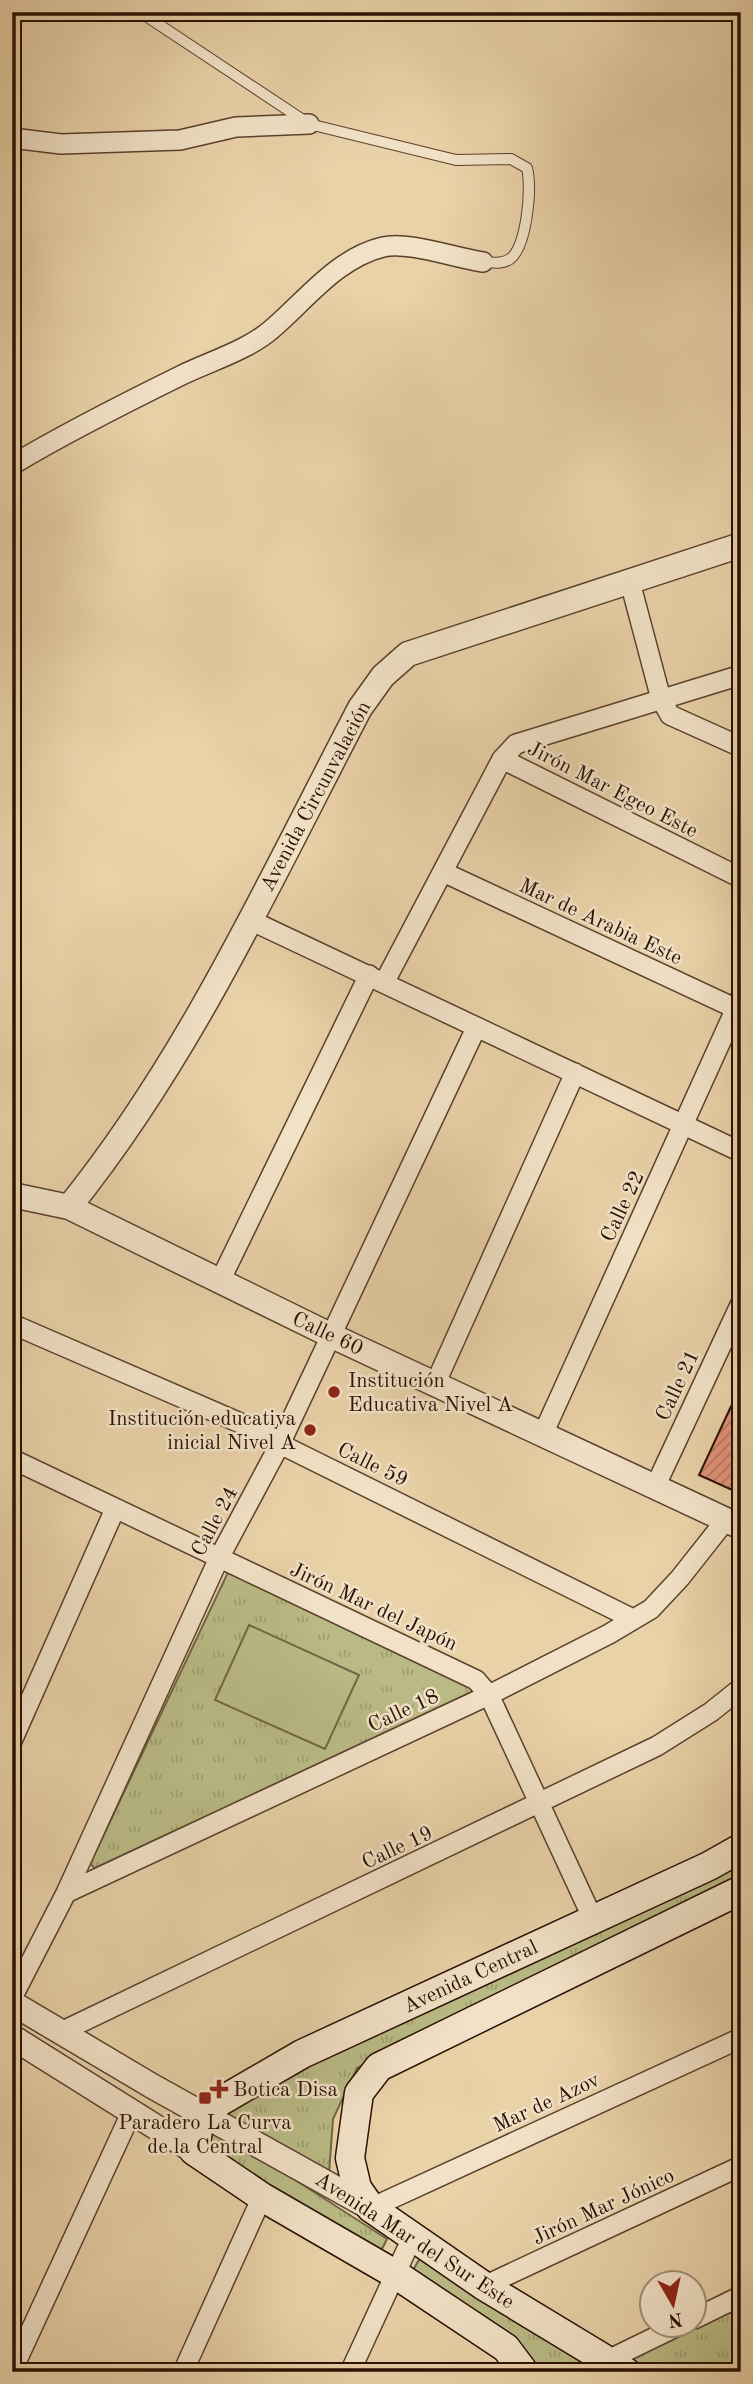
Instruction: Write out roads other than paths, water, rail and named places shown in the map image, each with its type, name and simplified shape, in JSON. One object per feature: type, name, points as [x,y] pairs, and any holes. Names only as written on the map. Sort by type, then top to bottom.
[{"type":"main road","name":"Avenida Central","points":[[202,2112],[302,2054],[709,1866],[741,1848]]},
{"type":"main road","name":"Avenida Central","points":[[371,2208],[357,2188],[350,2158],[359,2093],[379,2067],[741,1890]]},
{"type":"main road","points":[[194,2151],[202,2112]]},
{"type":"main road","name":"Avenida Mar del Sur Este","points":[[194,2151],[262,2197],[395,2274],[506,2348],[524,2372]]},
{"type":"main road","name":"Avenida Mar del Sur Este","points":[[371,2208],[484,2286],[617,2366]]},
{"type":"street","points":[[12,138],[61,144],[180,141],[236,127],[309,124]]},
{"type":"street","points":[[12,465],[49,443],[271,330],[306,296],[368,252],[386,246],[415,247],[447,257],[483,262]]},
{"type":"street","name":"Avenida Circunvalación","points":[[69,1207],[107,1160],[149,1098],[250,919],[360,708],[383,676],[408,654],[741,545]]},
{"type":"street","points":[[630,582],[661,699],[670,715],[741,747]]},
{"type":"street","points":[[220,1281],[377,979],[443,872],[502,759],[516,744],[741,675]]},
{"type":"street","name":"Jirón Mar Egeo Este","points":[[502,759],[741,878]]},
{"type":"street","name":"Mar de Arabia Este","points":[[443,872],[739,1006]]},
{"type":"street","points":[[250,919],[741,1152]]},
{"type":"street","name":"Calle 22","points":[[543,1434],[739,1006]]},
{"type":"street","name":"Calle 24","points":[[12,2000],[66,1893],[219,1558],[280,1444],[476,1028]]},
{"type":"street","points":[[436,1382],[575,1073]]},
{"type":"street","name":"Calle 60","points":[[12,1195],[69,1207],[330,1335],[436,1382],[733,1524]]},
{"type":"street","name":"Calle 21","points":[[655,1487],[741,1303]]},
{"type":"street","name":"Calle 59","points":[[12,1324],[268,1435],[280,1444],[633,1619]]},
{"type":"street","name":"Jirón Mar del Japón","points":[[12,1459],[476,1680],[489,1695],[593,1919]]},
{"type":"street","points":[[12,1741],[115,1508]]},
{"type":"street","name":"Calle 18","points":[[66,1893],[489,1695],[633,1619],[651,1609],[733,1524]]},
{"type":"street","name":"Calle 19","points":[[63,2031],[540,1805],[657,1746],[711,1712],[741,1688]]},
{"type":"street","name":"Avenida Mar del Sur Este","points":[[12,2000],[152,2087],[202,2112],[371,2208]]},
{"type":"street","name":"Avenida Mar del Sur Este","points":[[12,2037],[194,2151]]},
{"type":"street","name":"Mar de Azov","points":[[371,2208],[741,2038]]},
{"type":"street","points":[[12,2371],[132,2111]]},
{"type":"street","name":"Jirón Mar Jónico","points":[[484,2286],[741,2166]]},
{"type":"street","points":[[183,2372],[262,2197]]},
{"type":"street","points":[[349,2372],[412,2238]]},
{"type":"street","points":[[708,2312],[741,2296]]},
{"type":"street","points":[[617,2366],[661,2338]]},
{"type":"lane","points":[[140,12],[309,124],[456,160],[511,159],[527,168],[531,185],[521,243],[512,257],[501,263],[483,262]]},
{"type":"place","name":"Institución Educativa Nivel A","points":[[334,1392]]},
{"type":"place","name":"Institución educativa inicial Nivel A","points":[[310,1430]]},
{"type":"place","name":"Botica Disa","points":[[219,2089]]},
{"type":"place","name":"Paradero La Curva de la Central","points":[[205,2098]]}]
